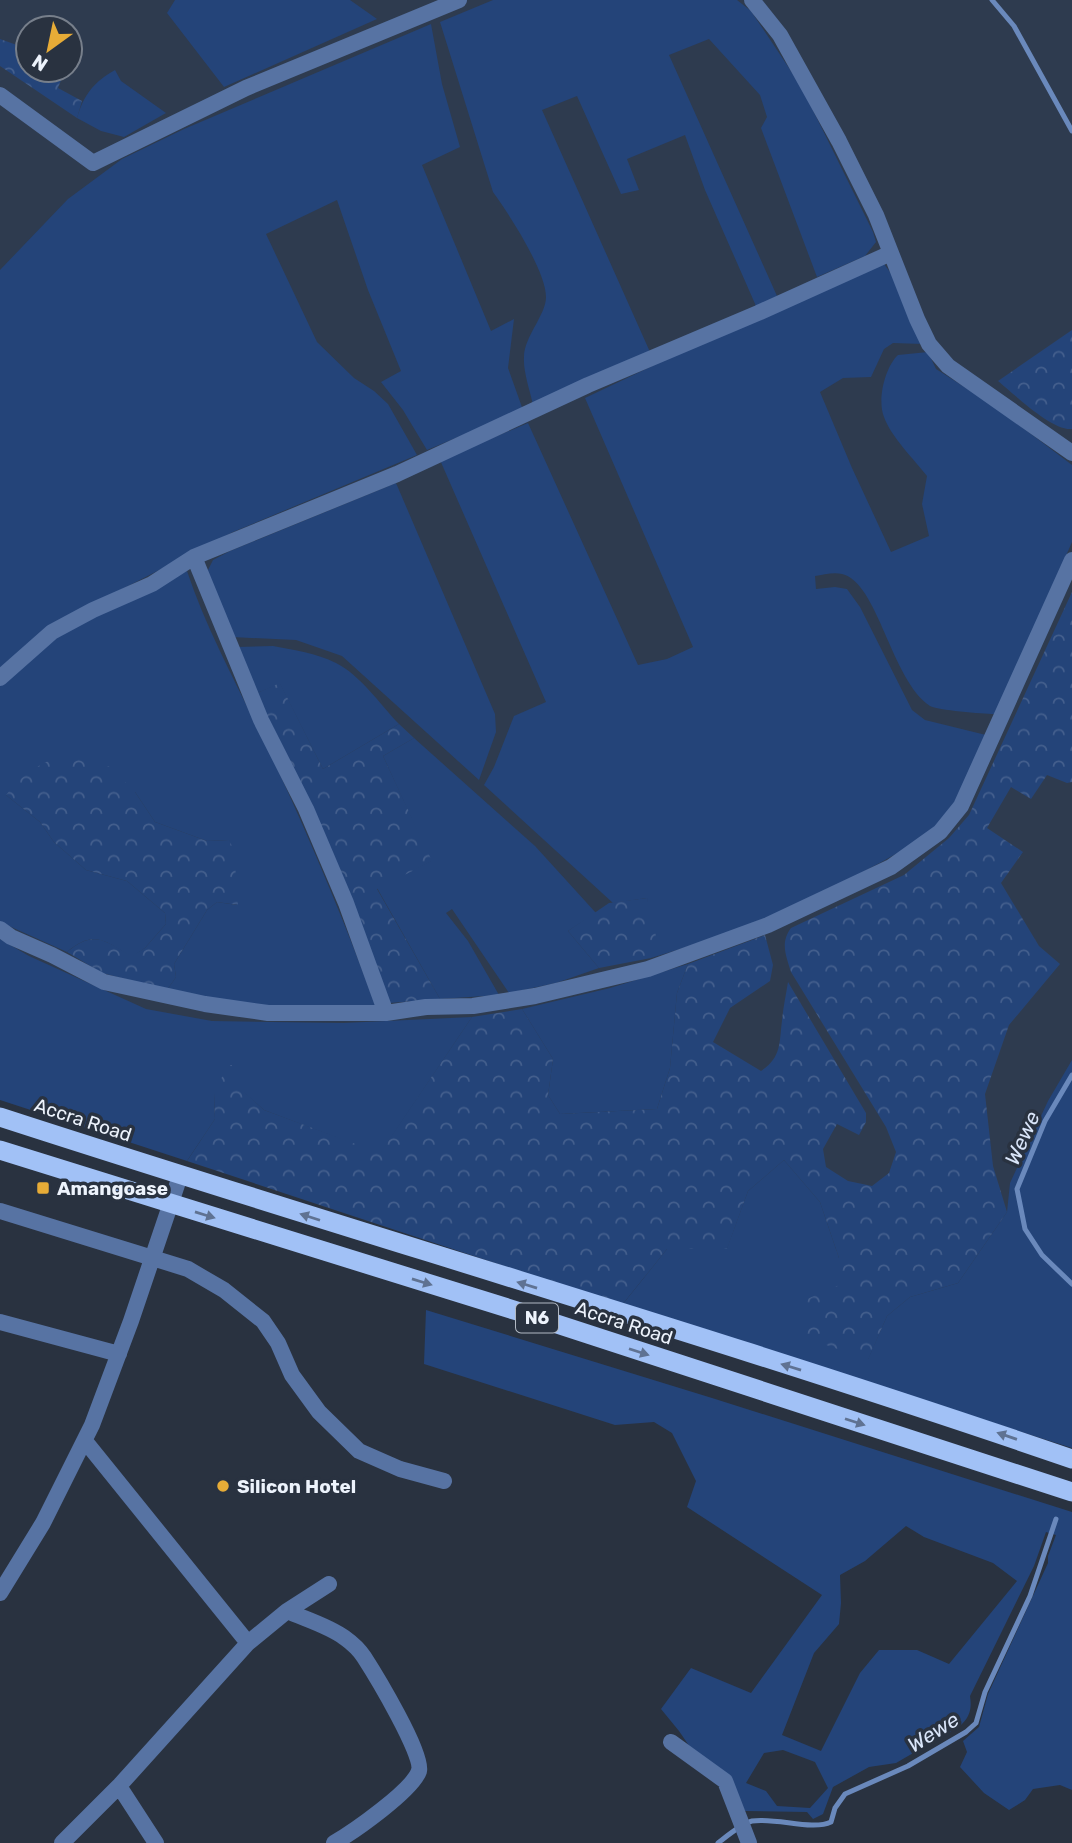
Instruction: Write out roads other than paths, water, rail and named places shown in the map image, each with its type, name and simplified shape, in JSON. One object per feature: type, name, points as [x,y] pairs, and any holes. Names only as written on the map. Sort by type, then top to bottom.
[{"type":"highway","name":"Accra Road","points":[[0,1117],[180,1176],[954,1418],[1072,1458]]},
{"type":"highway","name":"Accra Road","points":[[0,1150],[516,1311],[1072,1492]]},
{"type":"street","points":[[0,95],[93,163],[246,88],[460,0]]},
{"type":"street","points":[[752,0],[780,35],[802,72],[876,215],[929,344],[948,366],[1072,453]]},
{"type":"street","points":[[0,678],[52,632],[152,584],[194,556],[397,474],[588,385],[891,253]]},
{"type":"street","points":[[194,556],[261,720],[306,810],[346,903],[386,1013]]},
{"type":"street","points":[[0,929],[11,937],[104,982],[162,997],[268,1013],[386,1013],[426,1007],[473,1006],[535,996],[648,969],[787,916],[891,867],[940,832],[961,806],[1072,560]]},
{"type":"street","points":[[0,1594],[43,1523],[85,1441],[180,1176]]},
{"type":"street","points":[[0,1211],[188,1269],[224,1290],[263,1321],[278,1343],[292,1375],[319,1412],[359,1451],[400,1469],[444,1481]]},
{"type":"street","points":[[0,1322],[118,1354]]},
{"type":"street","points":[[85,1441],[248,1643]]},
{"type":"street","points":[[62,1843],[119,1786],[248,1643],[287,1611],[329,1584]]},
{"type":"street","points":[[287,1611],[345,1638],[363,1656],[419,1758],[420,1769],[411,1785],[347,1836],[334,1843]]},
{"type":"street","points":[[671,1742],[725,1781],[745,1831]]},
{"type":"street","points":[[119,1786],[156,1843]]},
{"type":"waterway","points":[[992,0],[1014,26],[1072,131]]},
{"type":"waterway","name":"Wewe","points":[[1072,1075],[1045,1121],[1017,1189],[1025,1229],[1042,1255],[1072,1284]]},
{"type":"waterway","name":"Wewe","points":[[718,1843],[752,1821],[804,1825],[831,1822],[835,1808],[845,1794],[908,1766],[966,1732],[976,1723],[985,1692],[1030,1596],[1056,1519]]},
{"type":"place","name":"Amangoase","points":[[43,1188]]},
{"type":"place","name":"Silicon Hotel","points":[[223,1486]]}]
